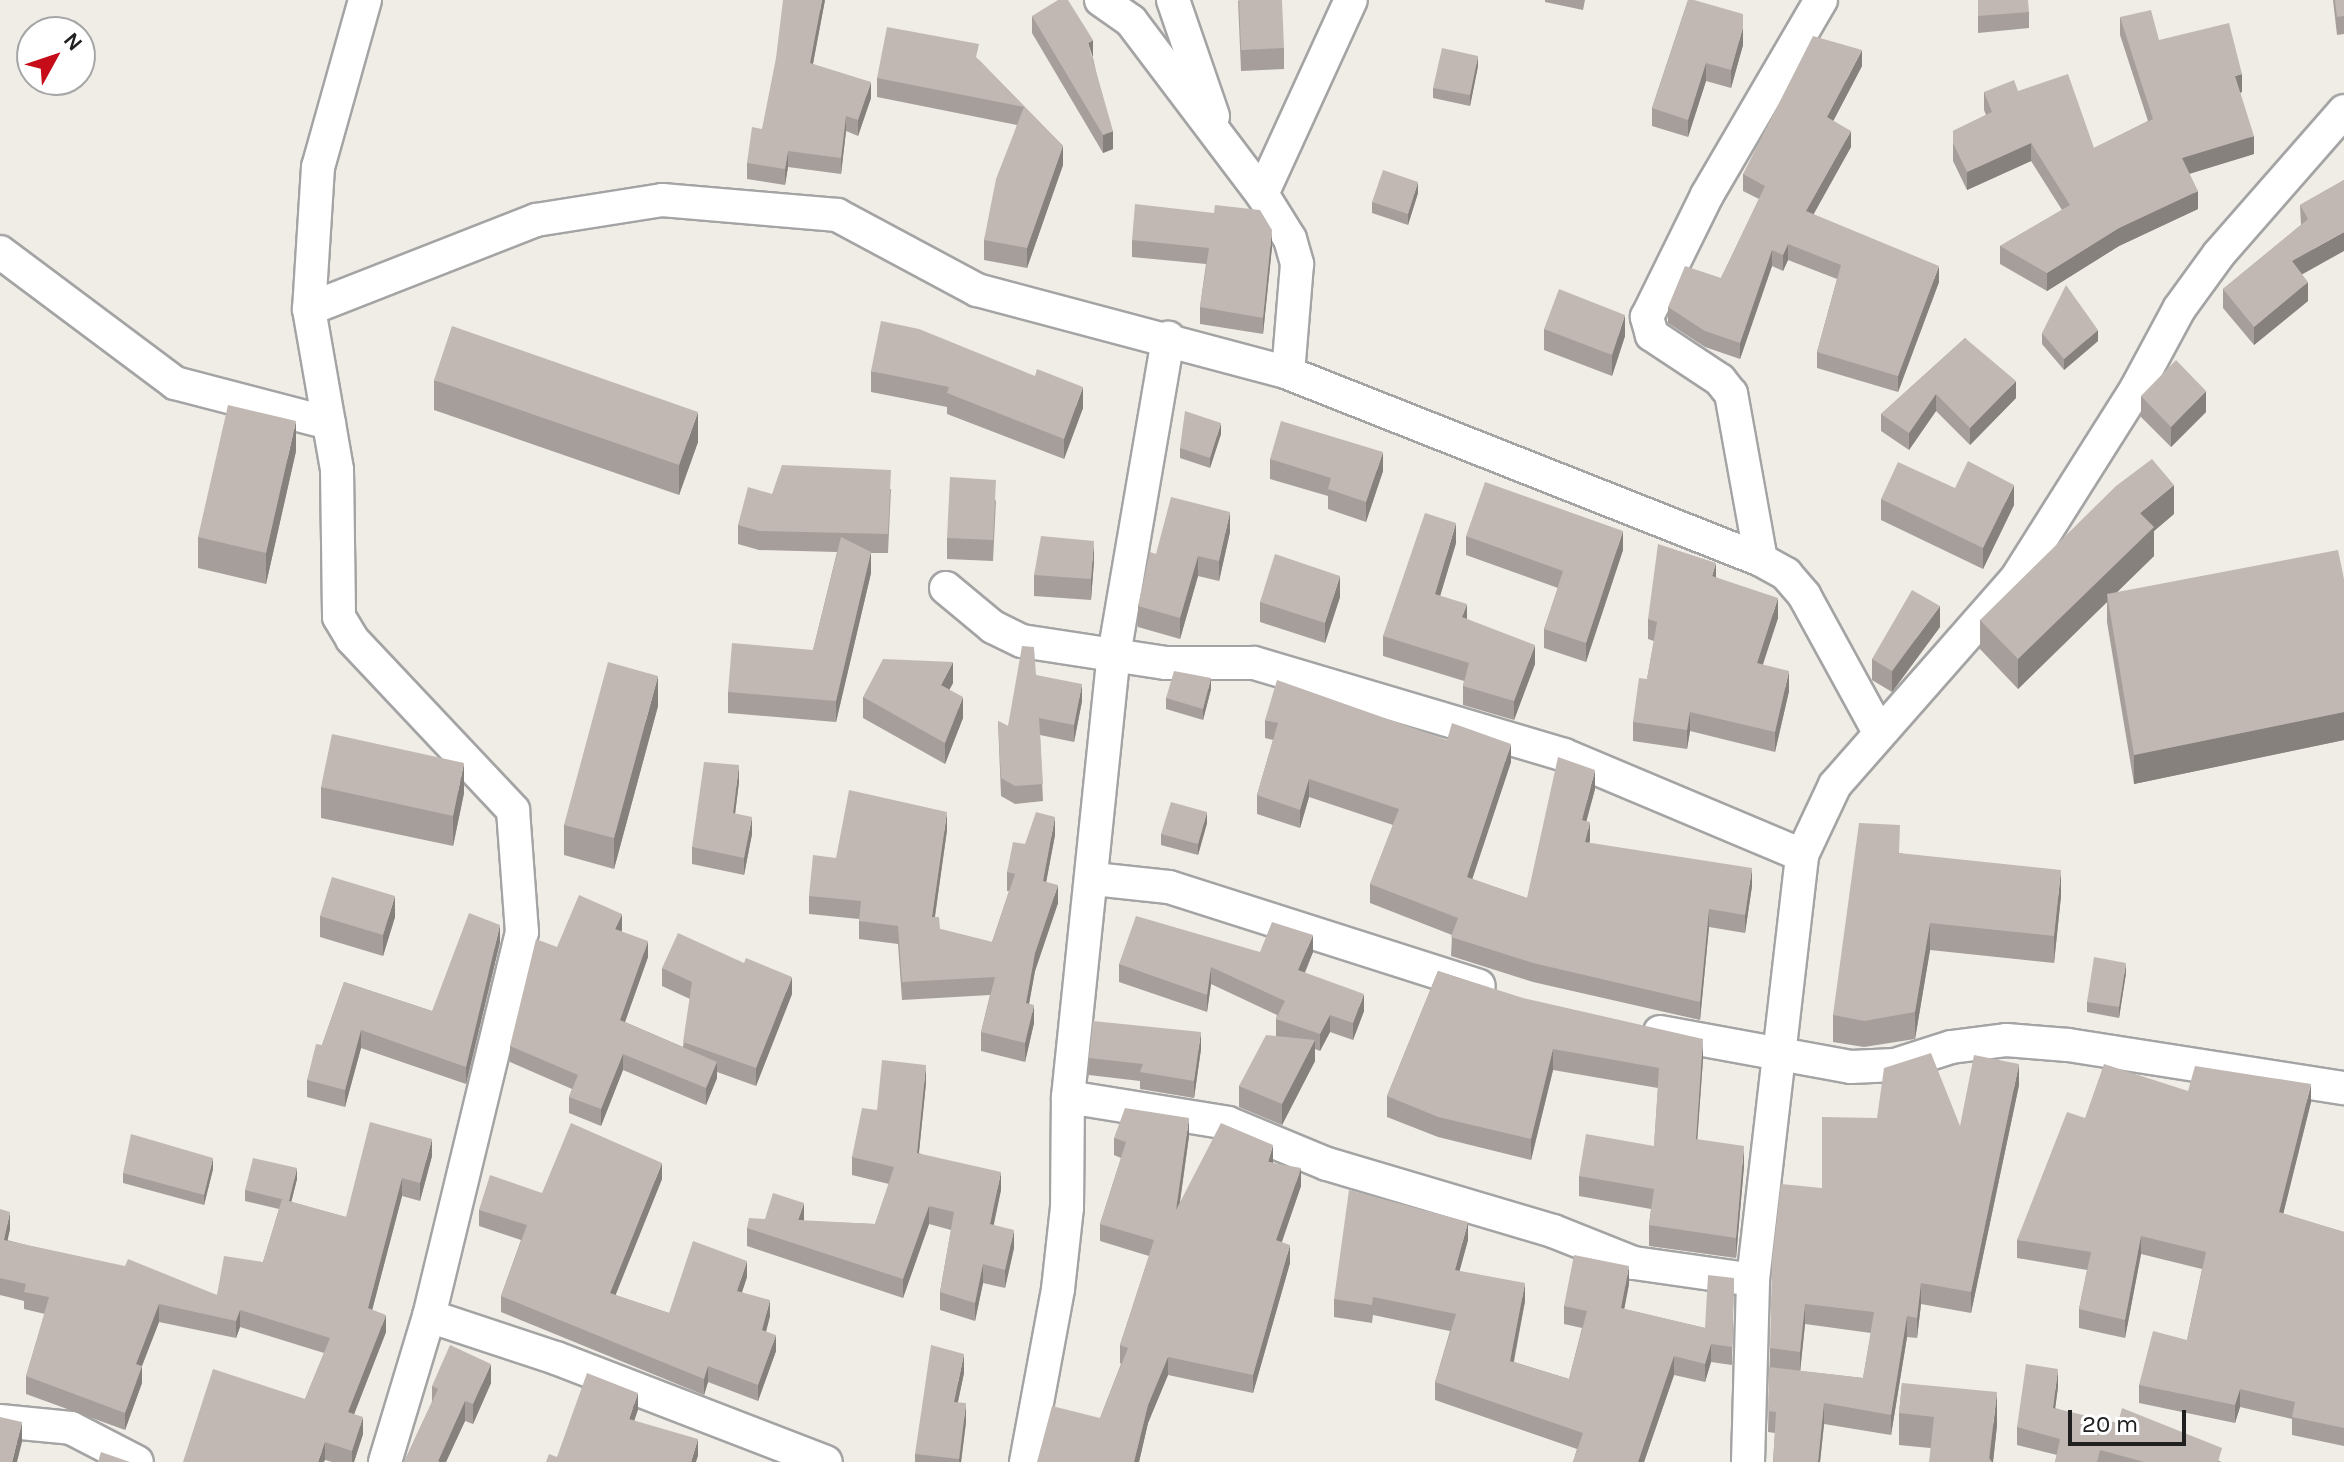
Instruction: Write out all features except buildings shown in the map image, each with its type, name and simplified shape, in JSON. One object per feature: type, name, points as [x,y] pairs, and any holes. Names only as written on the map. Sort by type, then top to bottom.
[{"type":"street","points":[[365,0],[318,167],[309,309],[337,470],[339,617],[352,639],[513,810],[522,943],[429,1316],[385,1462]]},
{"type":"street","points":[[1101,0],[1131,21],[1262,194],[1290,239],[1297,264],[1288,373]]},
{"type":"street","points":[[1173,0],[1223,145]]},
{"type":"street","points":[[1262,194],[1351,0]]},
{"type":"street","points":[[1761,560],[1731,394],[1720,380],[1652,335],[1647,317],[1707,195],[1821,0]]},
{"type":"street","points":[[1748,1462],[1753,1280],[1775,1054],[1802,855],[1835,785],[1878,730],[2016,579],[2136,389],[2179,309],[2261,201],[2344,111]]},
{"type":"street","points":[[309,309],[501,230],[662,200],[837,215],[977,290],[1168,338],[1288,373],[1761,560],[1786,574],[1804,595],[1878,730]]},
{"type":"street","points":[[0,252],[175,383],[329,423]]},
{"type":"street","points":[[1026,1462],[1058,1289],[1067,1208],[1068,1097],[1094,879],[1114,655],[1168,338]]},
{"type":"street","points":[[946,588],[1007,635],[1166,663],[1254,663],[1564,755],[1802,855]]},
{"type":"street","points":[[1094,879],[1169,887],[1513,996]]},
{"type":"street","points":[[1634,1025],[1851,1067],[1895,1065],[1951,1047],[2006,1040],[2068,1045],[2344,1088]]},
{"type":"street","points":[[1068,1097],[1228,1123],[1327,1164],[1553,1231],[1634,1263],[1753,1280]]},
{"type":"street","points":[[429,1316],[556,1358],[826,1462]]},
{"type":"street","points":[[0,1421],[71,1428],[137,1462]]}]
